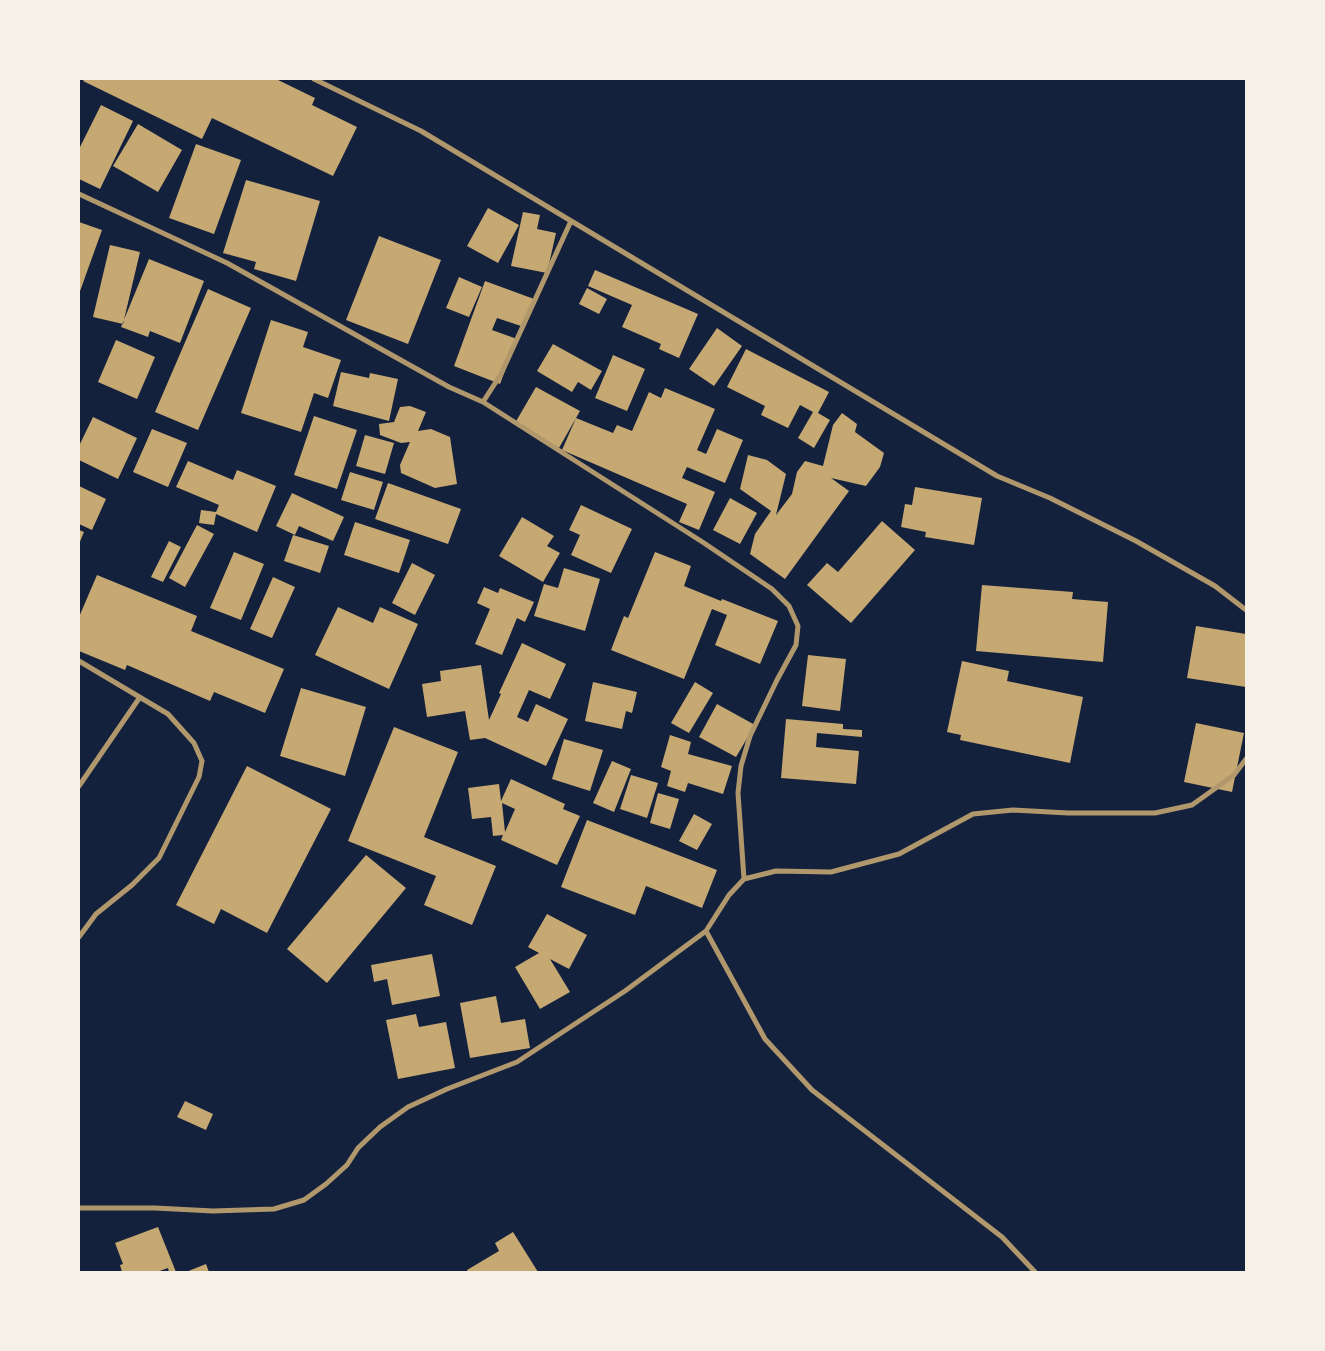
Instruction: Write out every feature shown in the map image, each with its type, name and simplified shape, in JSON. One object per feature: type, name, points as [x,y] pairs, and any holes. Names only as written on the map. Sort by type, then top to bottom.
[{"type":"street","points":[[314,79],[421,131],[997,476],[1050,498],[1136,541],[1215,586],[1246,610]]},
{"type":"street","points":[[79,194],[227,263],[449,387],[483,402],[772,588],[789,606],[798,626],[796,646],[750,736],[741,766],[738,793],[744,879]]},
{"type":"street","points":[[483,402],[501,374],[571,221]]},
{"type":"street","points":[[79,661],[168,714],[194,744],[202,761],[199,776],[159,858],[132,885],[96,914],[79,937]]},
{"type":"street","points":[[79,786],[140,697]]},
{"type":"street","points":[[79,1208],[155,1208],[213,1211],[274,1209],[304,1200],[348,1165],[358,1148],[380,1127],[408,1107],[447,1089],[517,1062],[625,991],[706,931],[729,894],[744,879],[776,871],[831,872],[899,854],[973,814],[1013,810],[1068,814],[1155,813],[1183,807],[1192,804],[1234,775],[1246,759]]},
{"type":"street","points":[[706,931],[765,1039],[812,1090],[1002,1237],[1035,1272]]},
{"type":"building","points":[[85,79],[276,79],[315,98],[312,105],[357,127],[333,176],[212,118],[202,139],[83,81]]},
{"type":"building","points":[[101,105],[133,121],[100,189],[79,179],[79,149]]},
{"type":"building","points":[[138,124],[182,150],[158,192],[113,166]]},
{"type":"building","points":[[196,144],[241,160],[214,234],[169,218]]},
{"type":"building","points":[[246,180],[320,201],[296,281],[254,269],[256,262],[223,253]]},
{"type":"building","points":[[488,208],[519,225],[498,263],[467,246]]},
{"type":"building","points":[[523,212],[540,215],[537,229],[556,233],[547,273],[511,266]]},
{"type":"building","points":[[79,222],[102,230],[79,294]]},
{"type":"building","points":[[379,236],[441,260],[408,344],[346,320]]},
{"type":"building","points":[[110,245],[140,252],[123,324],[93,317]]},
{"type":"building","points":[[149,259],[204,281],[180,343],[150,331],[148,337],[121,327]]},
{"type":"building","points":[[595,270],[698,314],[679,358],[659,349],[661,344],[622,327],[632,305],[588,286]]},
{"type":"building","points":[[459,277],[482,287],[469,317],[446,308]]},
{"type":"building","points":[[485,281],[534,299],[524,327],[497,318],[492,330],[517,339],[500,384],[454,366]]},
{"type":"building","points":[[587,288],[607,299],[599,314],[579,304]]},
{"type":"building","points":[[208,289],[251,308],[198,430],[155,412]]},
{"type":"building","points":[[271,320],[308,332],[303,347],[341,360],[328,398],[314,393],[301,432],[241,413]]},
{"type":"building","points":[[717,328],[742,346],[714,386],[689,369]]},
{"type":"building","points":[[116,340],[155,357],[137,399],[98,382]]},
{"type":"building","points":[[553,344],[602,371],[591,390],[578,382],[572,392],[537,371]]},
{"type":"building","points":[[746,349],[829,392],[818,413],[830,420],[814,448],[798,438],[813,412],[800,405],[788,428],[761,415],[765,406],[727,387]]},
{"type":"building","points":[[613,355],[645,369],[627,411],[595,398]]},
{"type":"building","points":[[341,372],[369,378],[370,373],[398,379],[389,421],[333,406]]},
{"type":"building","points":[[536,387],[580,411],[559,448],[515,423]]},
{"type":"building","points":[[665,388],[715,409],[697,450],[706,454],[717,429],[743,440],[725,483],[687,467],[682,478],[715,492],[699,530],[679,522],[687,504],[562,450],[576,418],[613,433],[617,425],[632,431],[649,392],[661,398]]},
{"type":"building","points":[[410,406],[426,412],[418,431],[431,429],[450,437],[457,484],[435,488],[401,473],[400,465],[410,442],[401,443],[380,435],[379,424],[394,422],[400,407]]},
{"type":"building","points":[[842,413],[857,424],[855,432],[884,453],[880,467],[866,486],[831,478],[849,491],[785,579],[750,554],[755,534],[771,511],[740,489],[748,455],[767,460],[786,474],[776,515],[792,494],[797,472],[805,461],[823,466],[833,425]]},
{"type":"building","points":[[314,416],[357,430],[337,489],[294,475]]},
{"type":"building","points":[[93,417],[137,438],[118,479],[79,460],[79,446]]},
{"type":"building","points":[[152,429],[187,443],[168,487],[133,472]]},
{"type":"building","points":[[365,435],[394,443],[385,474],[356,466]]},
{"type":"building","points":[[188,461],[233,480],[237,470],[276,486],[257,532],[216,514],[214,525],[199,523],[201,510],[216,512],[219,505],[176,487]]},
{"type":"building","points":[[350,472],[383,482],[374,510],[341,500]]},
{"type":"building","points":[[388,483],[461,509],[448,544],[375,519]]},
{"type":"building","points":[[79,486],[106,499],[92,530],[79,524]]},
{"type":"building","points":[[915,487],[982,498],[974,545],[925,537],[926,532],[901,527],[905,504],[912,505]]},
{"type":"building","points":[[292,493],[344,517],[333,541],[299,526],[295,535],[276,526]]},
{"type":"building","points":[[730,498],[757,513],[740,544],[713,530]]},
{"type":"building","points":[[581,505],[632,529],[611,573],[571,555],[580,535],[569,530]]},
{"type":"building","points":[[522,517],[554,536],[547,546],[560,553],[543,582],[499,556]]},
{"type":"building","points":[[882,521],[915,550],[851,623],[807,585],[827,563],[838,572]]},
{"type":"building","points":[[355,522],[410,540],[399,573],[344,555]]},
{"type":"building","points":[[197,525],[214,534],[185,587],[169,578]]},
{"type":"building","points":[[79,530],[84,532],[79,544]]},
{"type":"building","points":[[293,535],[329,546],[320,573],[284,561]]},
{"type":"building","points":[[169,541],[181,547],[163,582],[151,577]]},
{"type":"building","points":[[234,552],[264,564],[241,620],[210,608]]},
{"type":"building","points":[[655,552],[691,566],[684,586],[778,621],[760,664],[715,645],[727,615],[712,609],[684,679],[611,650],[624,616],[628,618]]},
{"type":"building","points":[[412,563],[435,575],[415,615],[392,603]]},
{"type":"building","points":[[564,568],[600,579],[585,631],[534,616],[544,584],[558,588]]},
{"type":"building","points":[[97,575],[197,616],[191,631],[284,669],[265,713],[214,692],[210,701],[127,665],[125,670],[79,651],[79,617]]},
{"type":"building","points":[[273,577],[295,587],[272,638],[250,629]]},
{"type":"building","points":[[982,585],[1073,592],[1072,599],[1108,602],[1103,662],[976,651]]},
{"type":"building","points":[[484,587],[498,593],[500,588],[534,602],[525,622],[517,618],[502,655],[475,644],[490,609],[477,603]]},
{"type":"building","points":[[338,607],[373,623],[380,607],[418,624],[389,689],[315,655]]},
{"type":"building","points":[[1196,626],[1246,634],[1246,687],[1187,678]]},
{"type":"building","points":[[522,643],[566,664],[550,699],[529,690],[517,717],[528,722],[536,704],[568,719],[546,766],[485,738],[470,740],[465,711],[427,717],[422,684],[441,681],[440,671],[481,665],[489,720]]},
{"type":"building","points":[[808,655],[846,659],[840,711],[802,706]]},
{"type":"building","points":[[962,661],[1009,671],[1007,681],[1083,697],[1070,763],[960,740],[961,735],[947,732]]},
{"type":"building","points":[[593,682],[637,692],[632,713],[626,711],[622,729],[585,721]]},
{"type":"building","points":[[695,682],[713,693],[689,733],[671,723]]},
{"type":"building","points":[[301,688],[366,707],[345,776],[280,756]]},
{"type":"building","points":[[717,704],[755,725],[736,757],[699,737]]},
{"type":"building","points":[[786,719],[843,724],[843,729],[862,730],[862,737],[817,733],[816,747],[859,751],[856,784],[781,778]]},
{"type":"building","points":[[1196,723],[1244,733],[1232,792],[1184,782]]},
{"type":"building","points":[[394,727],[458,752],[424,837],[496,866],[472,925],[424,905],[436,876],[348,841]]},
{"type":"building","points":[[670,735],[691,742],[688,754],[732,766],[723,794],[688,783],[685,792],[667,786],[671,771],[661,767]]},
{"type":"building","points":[[564,739],[603,750],[590,791],[552,779]]},
{"type":"building","points":[[612,761],[631,769],[614,812],[593,803]]},
{"type":"building","points":[[247,766],[331,809],[267,933],[221,909],[214,924],[176,905]]},
{"type":"building","points":[[631,775],[658,783],[647,818],[620,809]]},
{"type":"building","points":[[511,779],[565,804],[563,809],[580,816],[557,865],[501,840],[503,835],[493,836],[491,817],[472,819],[468,788],[499,784],[501,801]],"holes":[[[502,803],[515,809],[505,832]]]},
{"type":"building","points":[[658,793],[679,799],[670,829],[650,823]]},
{"type":"building","points":[[694,814],[712,824],[697,850],[679,841]]},
{"type":"building","points":[[587,820],[717,870],[702,908],[646,886],[635,915],[561,887]]},
{"type":"building","points":[[366,855],[406,888],[327,983],[287,949]]},
{"type":"building","points":[[547,914],[587,935],[569,969],[550,959],[570,992],[540,1009],[515,967],[539,953],[528,947]]},
{"type":"building","points":[[432,954],[440,996],[392,1005],[387,979],[374,982],[371,965]]},
{"type":"building","points":[[496,996],[501,1023],[525,1019],[530,1048],[470,1058],[460,1003]]},
{"type":"building","points":[[416,1014],[419,1027],[446,1022],[455,1068],[398,1079],[386,1020]]},
{"type":"building","points":[[185,1101],[213,1114],[206,1130],[177,1117]]},
{"type":"building","points":[[158,1227],[176,1272],[169,1272],[168,1268],[157,1272],[122,1272],[120,1265],[123,1264],[115,1243]]},
{"type":"building","points":[[513,1232],[538,1272],[468,1272],[467,1270],[499,1251],[495,1243]]},
{"type":"building","points":[[206,1264],[209,1272],[186,1272]]}]
